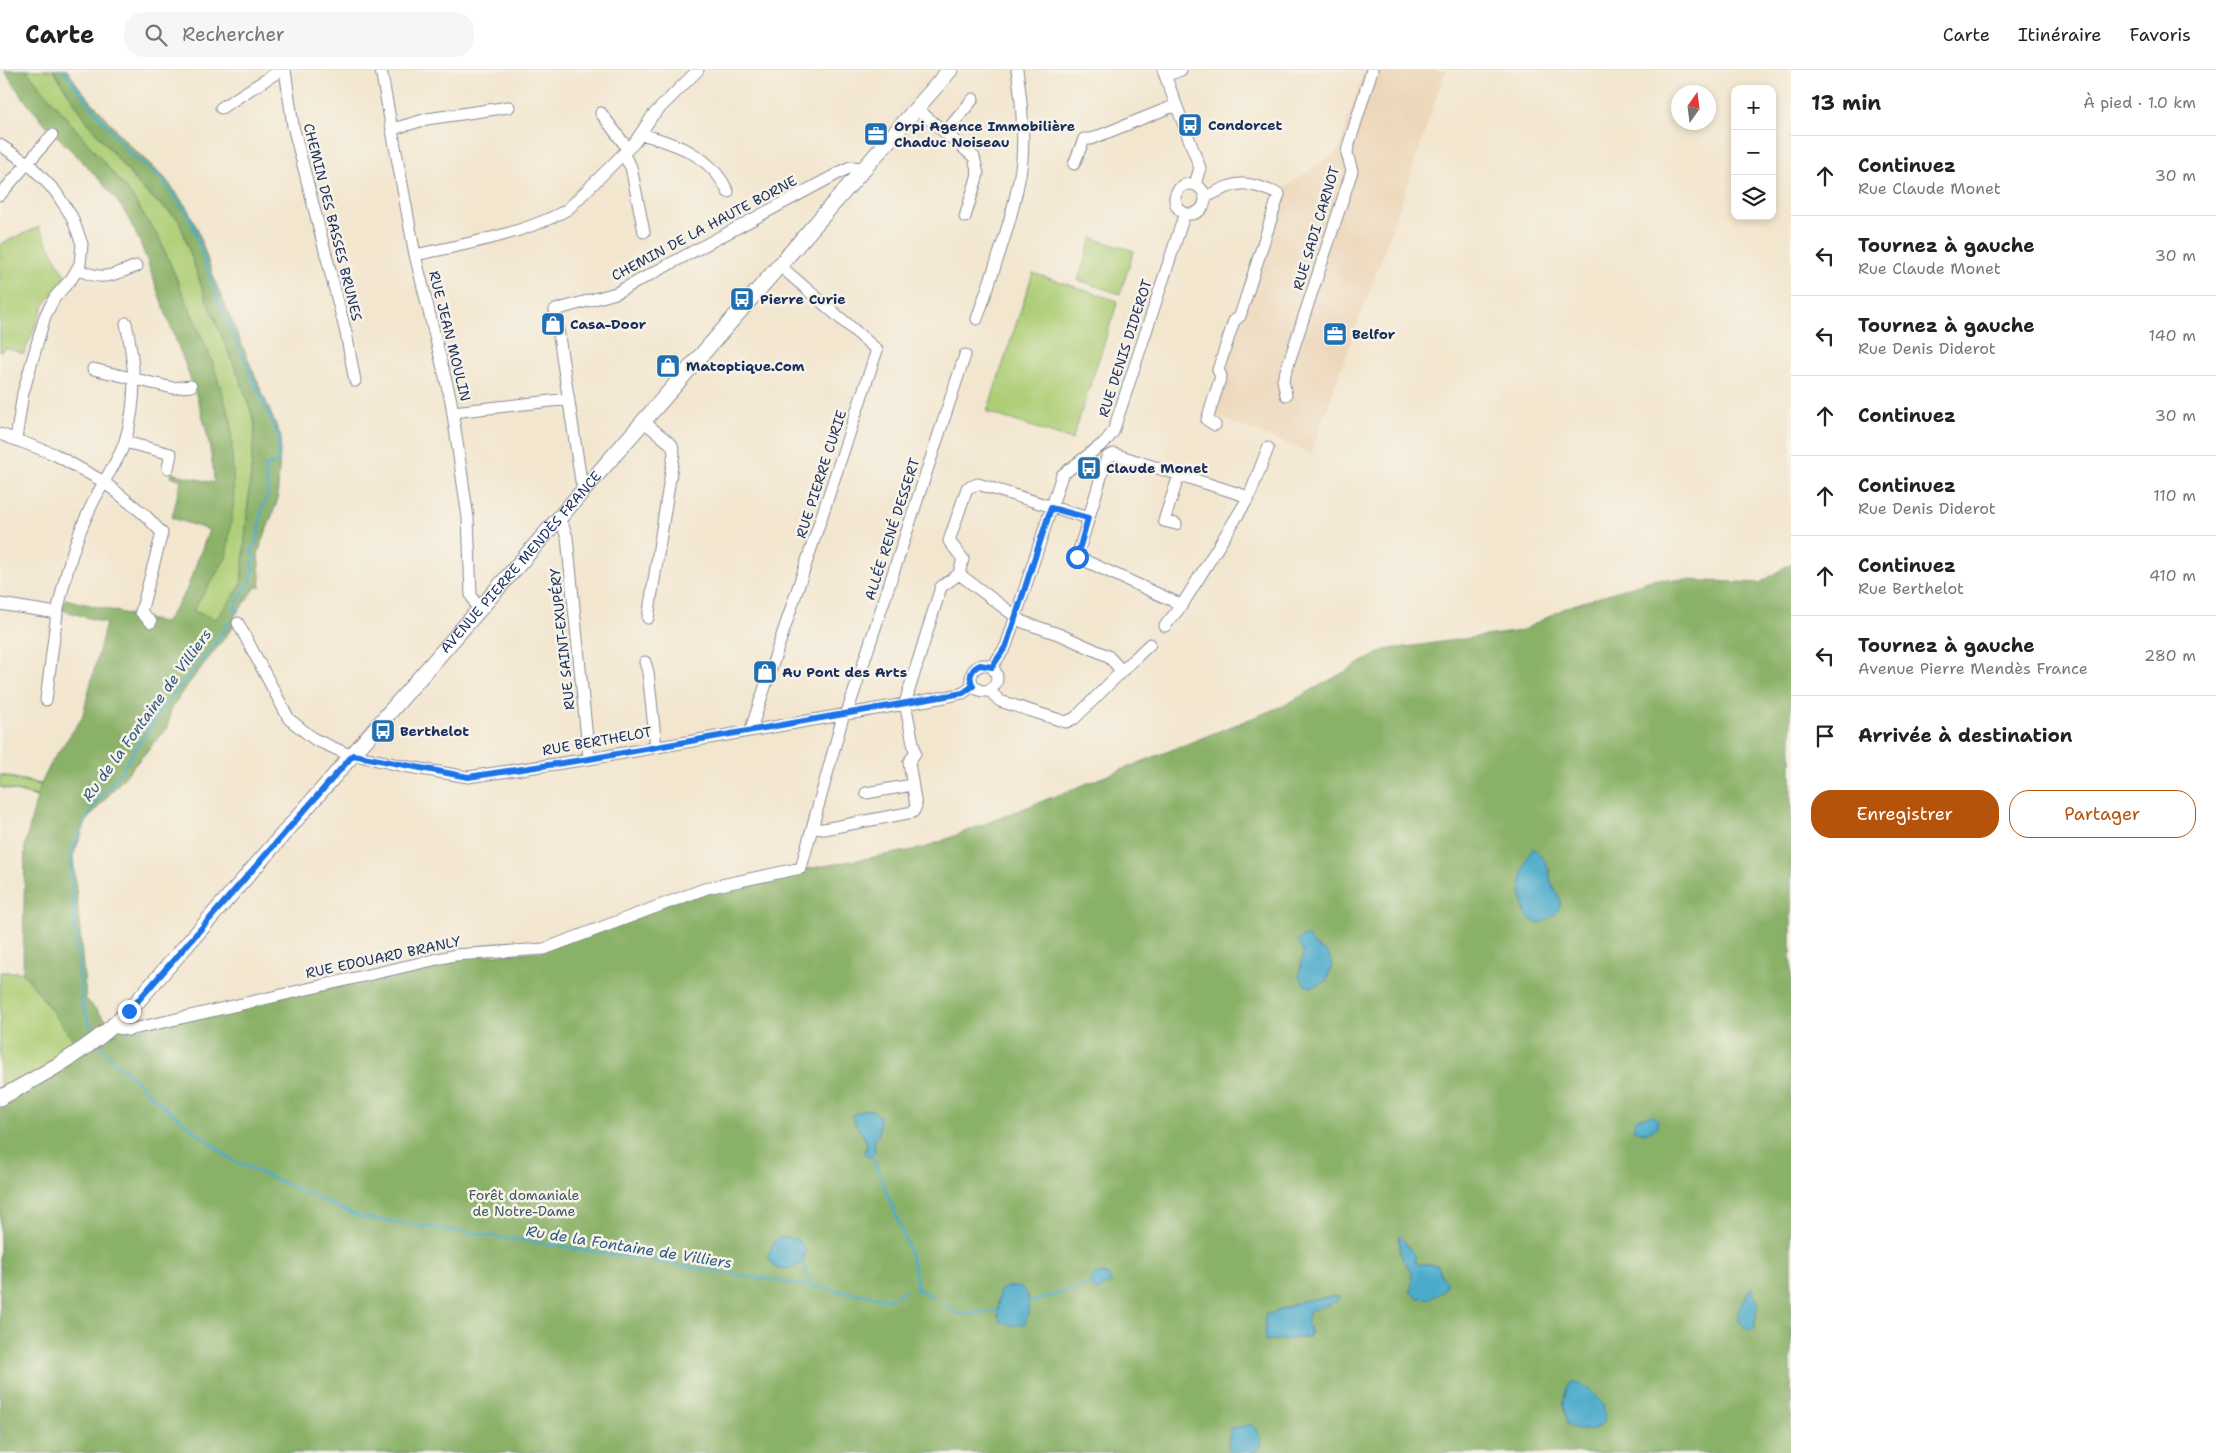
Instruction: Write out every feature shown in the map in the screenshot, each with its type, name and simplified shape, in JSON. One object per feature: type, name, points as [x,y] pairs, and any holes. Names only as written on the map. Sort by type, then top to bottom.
[{"type":"main road","name":"AVENUE PIERRE MENDÈS FRANCE","points":[[0,1098],[61,1064],[113,1027],[353,755],[950,70]]},
{"type":"street","points":[[221,108],[281,70]]},
{"type":"street","name":"CHEMIN DES BASSES BRUNES","points":[[285,70],[294,126],[346,333],[355,381]]},
{"type":"street","name":"RUE JEAN MOULIN","points":[[381,70],[415,255],[453,412],[468,518],[471,594],[478,610]]},
{"type":"street","points":[[415,255],[476,242],[555,217],[568,209],[585,194],[641,134],[653,115],[698,70]]},
{"type":"street","points":[[977,319],[1008,226],[1020,179],[1022,129],[1017,70]]},
{"type":"street","points":[[1181,70],[1164,73],[1200,168],[1195,184]]},
{"type":"street","name":"RUE SADI CARNOT","points":[[1286,395],[1283,380],[1352,171],[1348,147],[1372,70]]},
{"type":"street","points":[[945,133],[973,100]]},
{"type":"street","points":[[1074,164],[1084,139],[1091,139],[1176,106]]},
{"type":"street","points":[[392,129],[427,119],[509,107]]},
{"type":"street","points":[[916,108],[974,157],[978,174],[966,217]]},
{"type":"street","points":[[601,113],[625,151],[631,167],[644,232]]},
{"type":"street","points":[[641,134],[670,142],[695,153],[723,182],[728,192]]},
{"type":"street","points":[[0,194],[29,164],[52,135]]},
{"type":"street","points":[[0,145],[29,164],[55,191],[72,218],[82,244],[80,264],[77,270],[55,297],[45,316],[23,393],[16,439]]},
{"type":"street","name":"CHEMIN DE LA HAUTE BORNE","points":[[569,398],[556,310],[616,293],[850,167],[864,168]]},
{"type":"street","points":[[1206,197],[1239,182],[1252,184],[1279,194],[1240,316],[1234,321],[1218,370],[1221,376],[1208,420],[1214,426]]},
{"type":"street","points":[[1185,184],[1195,184],[1202,189],[1206,197],[1204,207],[1195,214],[1180,211],[1175,202],[1177,191],[1185,184]]},
{"type":"street","name":"RUE DENIS DIDEROT","points":[[992,667],[1006,646],[1062,475],[1105,442],[1113,432],[1185,213]]},
{"type":"street","name":"RUE PIERRE CURIE","points":[[751,729],[877,350],[779,265]]},
{"type":"street","points":[[77,270],[92,277],[101,278],[137,266]]},
{"type":"street","points":[[46,700],[57,613],[75,541],[86,513],[125,442],[132,410],[135,379],[134,360],[126,323]]},
{"type":"street","name":"ALLÉE RENÉ DESSERT","points":[[801,868],[842,720],[847,713],[965,355]]},
{"type":"street","points":[[94,369],[174,388],[191,386]]},
{"type":"street","points":[[453,412],[569,398],[581,481],[584,489]]},
{"type":"street","points":[[643,421],[672,445],[674,453],[648,618]]},
{"type":"street","points":[[0,434],[54,454],[104,482],[145,515],[162,533],[141,612],[151,622]]},
{"type":"street","points":[[125,442],[171,454],[168,468]]},
{"type":"street","points":[[1165,626],[1182,605],[1250,497],[1268,448]]},
{"type":"street","points":[[1182,605],[1077,557],[1107,457],[1114,454],[1250,497]]},
{"type":"street","points":[[1176,524],[1164,521],[1179,475]]},
{"type":"street","points":[[812,828],[824,829],[913,812],[916,806],[910,762],[915,753],[905,703],[940,587],[959,574],[963,559],[950,541],[967,488],[978,484],[1088,518]]},
{"type":"street","name":"RUE SAINT-EXUPÉRY","points":[[557,520],[563,526],[567,537],[589,759]]},
{"type":"street","points":[[959,574],[1023,622],[1061,635],[1108,656],[1122,671]]},
{"type":"street","points":[[0,604],[57,613]]},
{"type":"street","name":"RUE BERTHELOT","points":[[238,623],[289,719],[314,739],[353,755],[468,777],[589,759],[847,713]]},
{"type":"street","points":[[989,690],[997,679],[992,667],[980,665],[973,670],[970,678],[973,686],[980,690],[989,690],[1000,701],[1066,722],[1075,718],[1150,644]]},
{"type":"street","points":[[645,662],[648,672],[656,747]]},
{"type":"street","points":[[847,713],[963,693],[973,686]]},
{"type":"street","points":[[866,793],[912,785]]},
{"type":"street","name":"RUE EDOUARD BRANLY","points":[[113,1027],[130,1030],[455,955],[544,949],[707,888],[801,868]]},
{"type":"shaded area","points":[[1365,70],[1446,70],[1397,215],[1311,453],[1212,415],[1286,187],[1338,151]]},
{"type":"green space","name":"Forêt domaniale de Notre-Dame","points":[[5,70],[26,70],[129,192],[159,238],[212,361],[231,421],[234,502],[226,558],[193,611],[216,619],[241,586],[255,424],[242,384],[203,291],[179,220],[143,189],[89,124],[53,70],[67,70],[79,87],[128,144],[165,178],[187,208],[197,228],[216,284],[281,437],[277,502],[258,553],[261,587],[256,587],[234,617],[233,627],[182,692],[171,709],[167,728],[87,820],[73,856],[86,999],[113,1027],[129,1031],[454,958],[542,951],[707,887],[924,848],[1285,705],[1384,650],[1521,631],[1567,607],[1654,579],[1760,583],[1791,563],[1791,1453],[1252,1453],[1257,1449],[1260,1441],[1248,1425],[1230,1429],[1228,1447],[1233,1453],[0,1453],[0,1098],[81,1050],[23,972],[25,845],[37,797],[0,787],[37,796],[41,785],[0,775],[41,784],[52,761],[82,718],[106,623],[62,610],[65,599],[165,623],[186,591],[209,530],[172,518],[181,480],[171,476],[172,473],[214,483],[208,437],[188,371],[145,256],[129,219],[109,190],[30,107]],"holes":[[[1546,863],[1549,867],[1551,883],[1560,899],[1538,924],[1525,913],[1521,892],[1524,866]],[[865,1110],[872,1110],[876,1138],[874,1140],[875,1149],[864,1149],[868,1145],[852,1115]],[[1401,1235],[1408,1245],[1416,1264],[1438,1265],[1445,1288],[1433,1297],[1424,1298],[1415,1295],[1411,1292],[1412,1273],[1403,1262],[1398,1237]],[[797,1239],[806,1251],[802,1260],[796,1266],[787,1269],[777,1269],[768,1258]],[[1007,1287],[1019,1288],[998,1317],[998,1300]],[[1750,1290],[1756,1303],[1753,1330],[1739,1322],[1742,1301]],[[1339,1297],[1330,1305],[1309,1312],[1307,1320],[1311,1334],[1306,1338],[1265,1341],[1265,1320],[1290,1305],[1319,1298]],[[1570,1383],[1594,1394],[1604,1407],[1583,1431],[1575,1428],[1566,1418],[1564,1412],[1565,1398]]]},
{"type":"green space","points":[[26,70],[53,70],[89,124],[142,189],[179,220],[203,291],[242,384],[255,424],[241,586],[216,619],[192,611],[226,558],[231,421],[212,361],[159,238],[129,192]]},
{"type":"green space","points":[[39,227],[65,276],[44,305],[24,354],[6,348],[0,352],[0,244]]},
{"type":"green space","points":[[1092,238],[1134,251],[1120,294],[1078,280]]},
{"type":"green space","points":[[1033,273],[1118,301],[1072,440],[987,412]]},
{"type":"green space","points":[[0,775],[41,785],[37,796],[0,787]]},
{"type":"green space","points":[[0,972],[23,972],[81,1050],[0,1098]]},
{"type":"water","points":[[1533,848],[1546,864],[1560,904],[1557,912],[1545,921],[1537,924],[1527,916],[1522,899],[1523,872]]},
{"type":"water","points":[[1305,936],[1315,946],[1328,953],[1332,966],[1326,982],[1311,987],[1305,985],[1299,976],[1303,952],[1297,941]]},
{"type":"water","points":[[865,1110],[872,1110],[880,1116],[879,1135],[874,1140],[875,1152],[870,1157],[866,1156],[864,1152],[867,1142],[852,1115]]},
{"type":"water","points":[[1653,1115],[1658,1120],[1657,1127],[1645,1133],[1633,1130],[1636,1119]]},
{"type":"water","points":[[1399,1235],[1415,1256],[1416,1264],[1438,1265],[1441,1275],[1447,1283],[1441,1292],[1426,1299],[1415,1296],[1411,1292],[1412,1273],[1401,1256]]},
{"type":"water","points":[[780,1237],[797,1239],[805,1248],[804,1259],[788,1269],[777,1269],[768,1258],[773,1243]]},
{"type":"water","points":[[1100,1273],[1109,1276],[1111,1283],[1097,1291],[1091,1286],[1091,1281],[1094,1276]]},
{"type":"water","points":[[1007,1287],[1020,1287],[1026,1292],[1028,1316],[1025,1324],[1010,1326],[999,1321],[998,1300],[1000,1290]]},
{"type":"water","points":[[1751,1288],[1758,1302],[1754,1328],[1750,1331],[1739,1320],[1738,1310]]},
{"type":"water","points":[[1339,1297],[1338,1300],[1314,1309],[1307,1314],[1310,1337],[1265,1341],[1265,1314],[1271,1314],[1304,1300]]},
{"type":"water","points":[[1573,1382],[1591,1391],[1603,1407],[1604,1421],[1592,1430],[1577,1429],[1567,1424],[1564,1402],[1566,1390]]},
{"type":"water","points":[[1252,1425],[1257,1431],[1260,1447],[1254,1452],[1233,1453],[1228,1448],[1230,1429]]},
{"type":"waterway","name":"Ru de la Fontaine de Villiers","points":[[63,70],[128,152],[157,174],[190,217],[218,300],[279,437],[278,462],[265,466],[268,495],[262,507],[258,537],[251,552],[256,559],[251,565],[255,571],[250,576],[252,581],[235,606],[238,610],[233,611]]},
{"type":"waterway","name":"Ru de la Fontaine de Villiers","points":[[91,1027],[82,1003],[71,885],[72,851],[93,806],[119,774],[163,707],[214,645],[229,622]]},
{"type":"waterway","name":"Ru de la Fontaine de Villiers","points":[[101,1048],[163,1106],[232,1160],[360,1217],[540,1243],[890,1299],[905,1291]]},
{"type":"waterway","points":[[872,1156],[905,1238],[918,1289]]},
{"type":"waterway","points":[[802,1261],[812,1288]]},
{"type":"waterway","points":[[1025,1304],[1090,1284]]},
{"type":"waterway","points":[[914,1288],[932,1296]]},
{"type":"waterway","points":[[940,1302],[958,1314],[1001,1311]]},
{"type":"place","name":"Condorcet","points":[[1190,125]]},
{"type":"place","name":"Orpi Agence Immobilière Chaduc Noiseau","points":[[876,134]]},
{"type":"place","name":"Pierre Curie","points":[[742,299]]},
{"type":"place","name":"Casa-Door","points":[[553,324]]},
{"type":"place","name":"Belfor","points":[[1335,334]]},
{"type":"place","name":"Matoptique.Com","points":[[668,366]]},
{"type":"place","name":"Claude Monet","points":[[1089,468]]},
{"type":"place","name":"Au Pont des Arts","points":[[765,672]]},
{"type":"place","name":"Berthelot","points":[[383,731]]},
{"type":"route","points":[[129,1011],[353,755],[450,775],[468,777],[490,775],[963,693],[973,686],[970,678],[973,670],[984,664],[992,667],[1006,646],[1051,508],[1088,518],[1077,557]]}]
